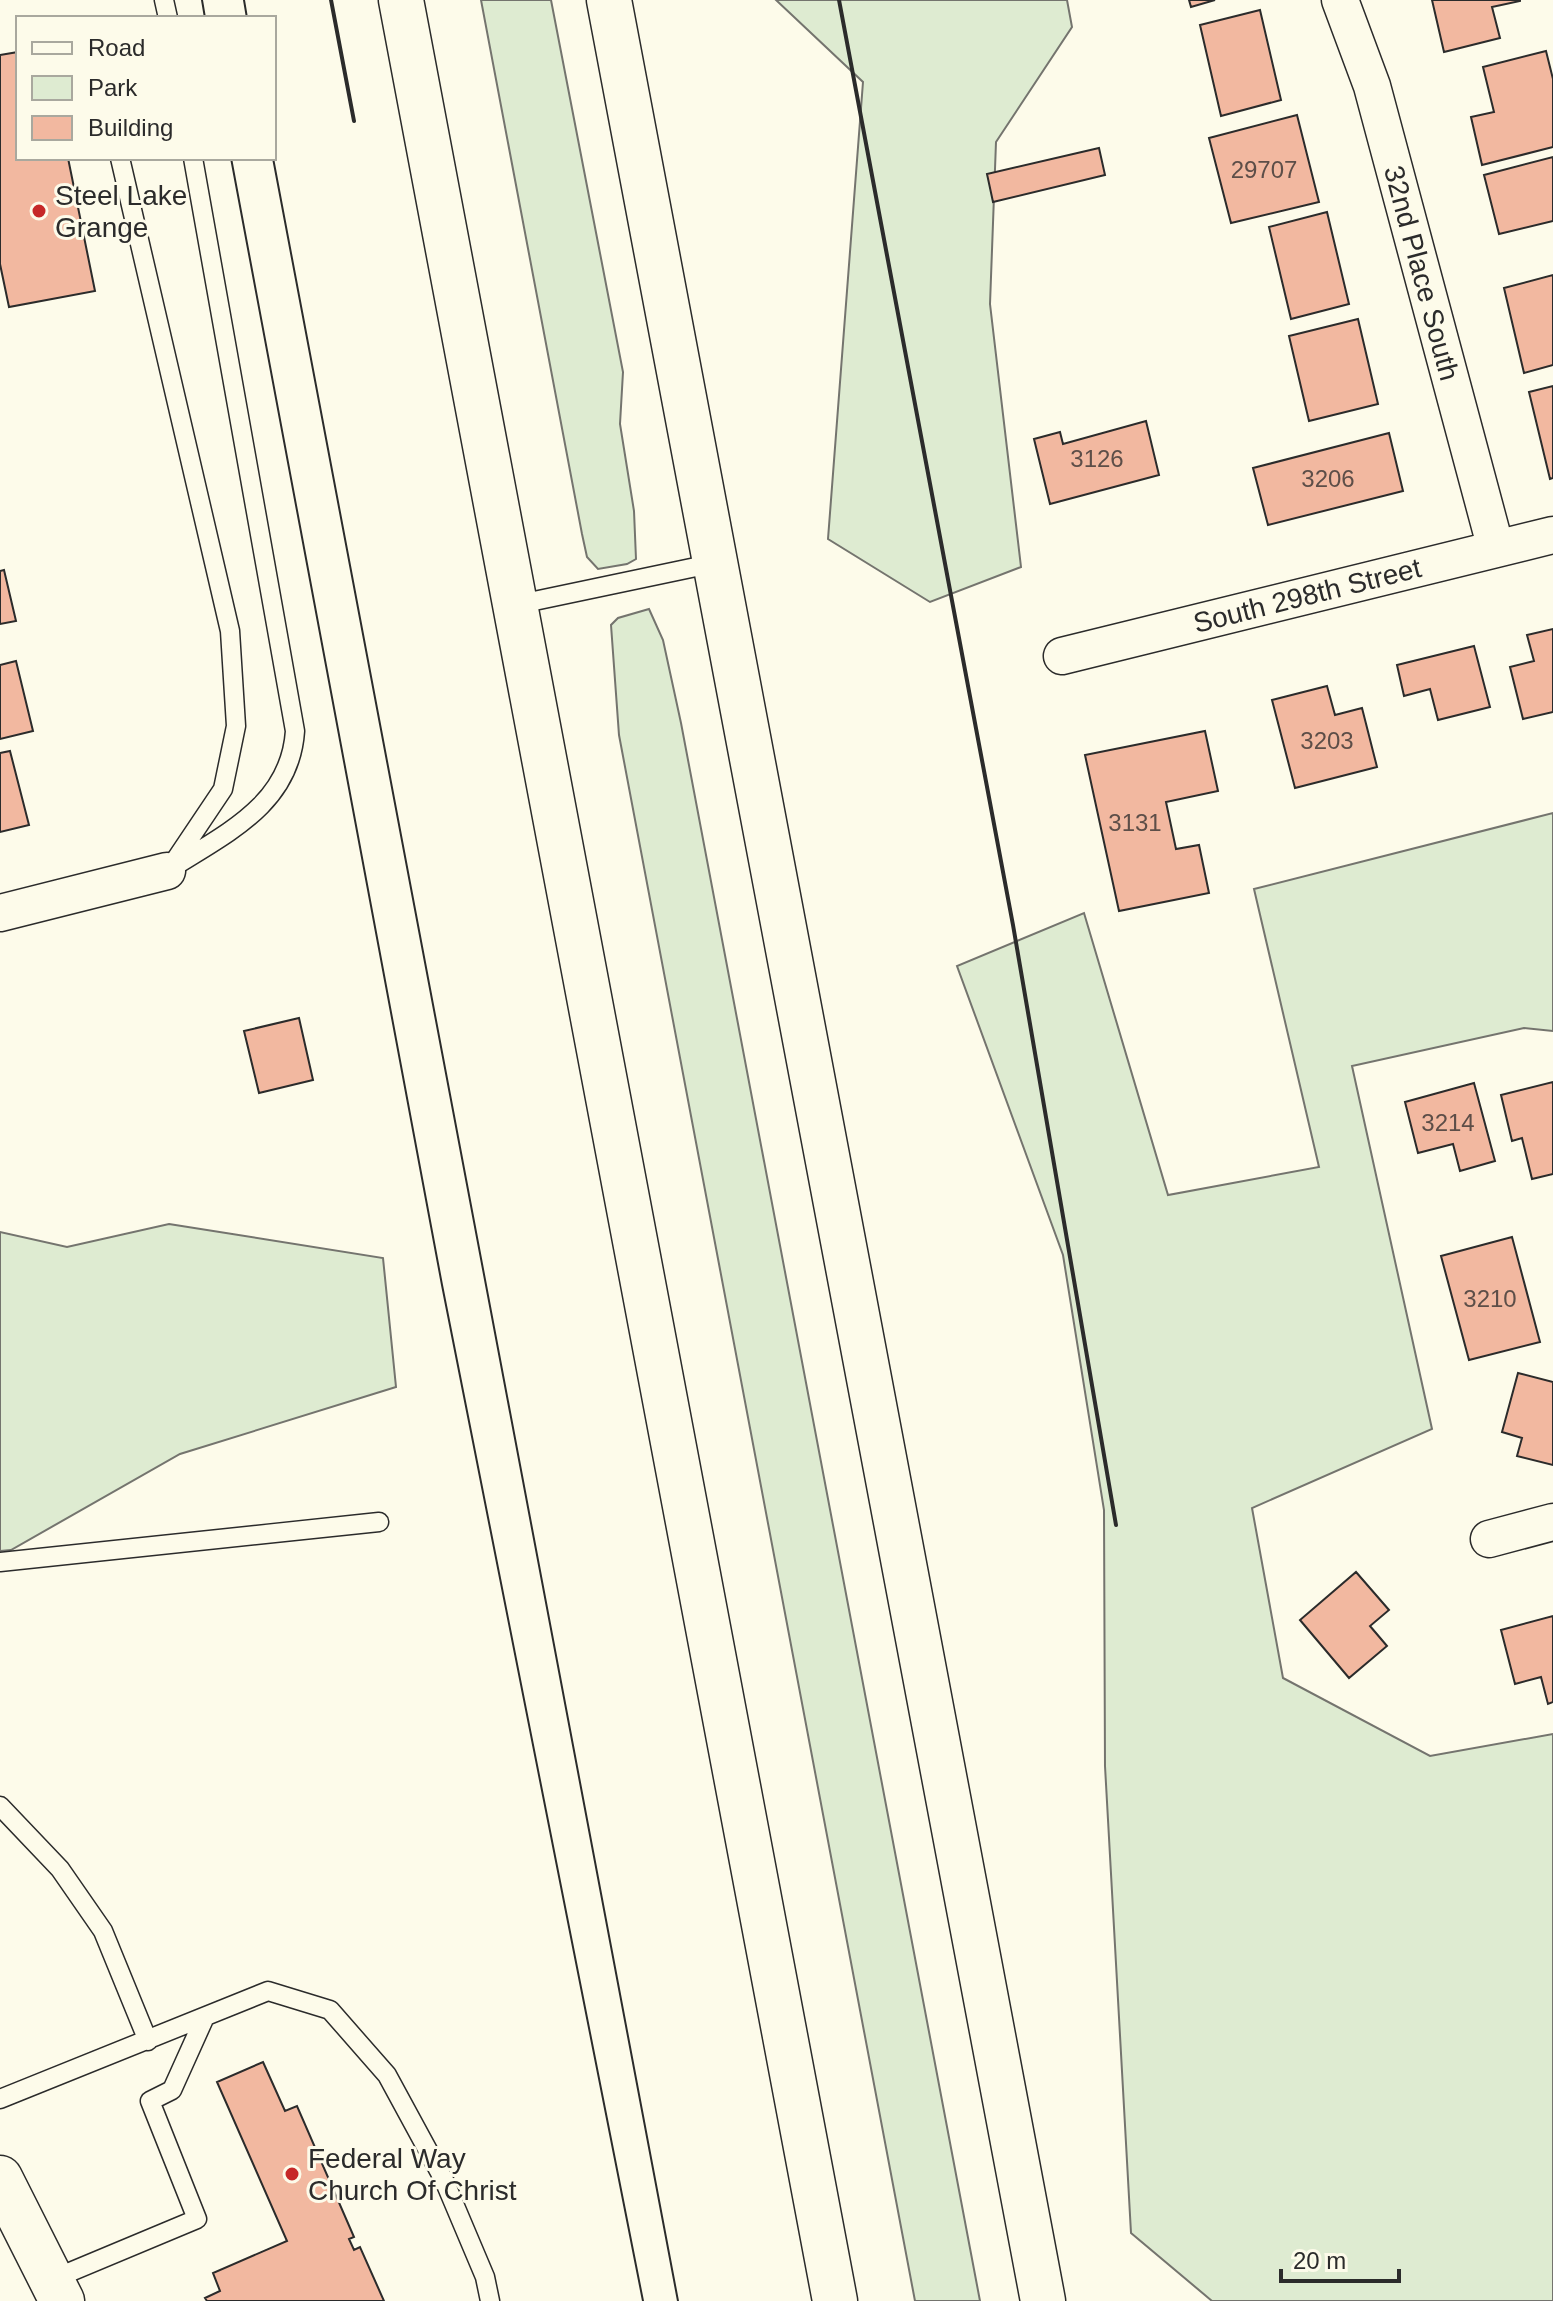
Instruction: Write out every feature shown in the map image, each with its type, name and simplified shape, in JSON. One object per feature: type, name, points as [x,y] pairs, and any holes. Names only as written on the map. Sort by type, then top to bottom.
[{"type":"main road","points":[[401,0],[835,2301]]},
{"type":"main road","points":[[609,0],[1043,2301]]},
{"type":"main road","points":[[0,2178],[56,2290]]},
{"type":"street","name":"32nd Place South","points":[[1340,0],[1372,86],[1496,549]]},
{"type":"street","name":"South 298th Street","points":[[1062,656],[1553,535]]},
{"type":"street","points":[[0,913],[167,871]]},
{"type":"street","points":[[1489,1539],[1553,1522]]},
{"type":"lane","points":[[120,160],[230,631],[236,726],[223,789],[167,871]]},
{"type":"lane","points":[[167,871],[257,813],[286,774],[293,755],[295,731],[193,160]]},
{"type":"lane","points":[[515,605],[715,563]]},
{"type":"lane","points":[[0,1562],[379,1522]]},
{"type":"lane","points":[[0,1806],[60,1869],[103,1931],[148,2041]]},
{"type":"lane","points":[[0,2099],[268,1991],[330,2010],[387,2075],[444,2180],[485,2277],[490,2301]]},
{"type":"lane","points":[[56,2290],[197,2219],[150,2101],[172,2090],[204,2019]]},
{"type":"green space","points":[[481,0],[551,0],[623,372],[620,424],[634,511],[636,559],[627,564],[598,569],[587,557]]},
{"type":"green space","points":[[776,0],[1067,0],[1072,27],[996,142],[990,304],[1021,567],[930,602],[828,539],[863,82]]},
{"type":"green space","points":[[649,609],[663,640],[681,723],[980,2301],[915,2301],[619,735],[611,625],[618,618]]},
{"type":"green space","points":[[1553,813],[1553,1031],[1524,1028],[1352,1066],[1432,1429],[1252,1508],[1283,1678],[1430,1756],[1553,1734],[1553,2301],[1212,2301],[1131,2233],[1105,1766],[1104,1510],[1063,1255],[957,966],[1084,913],[1168,1195],[1319,1167],[1254,889]]},
{"type":"green space","points":[[169,1224],[383,1258],[396,1387],[180,1454],[11,1550],[0,1551],[0,1232],[67,1247]]},
{"type":"building","points":[[1189,0],[1215,0],[1191,7]]},
{"type":"building","points":[[1432,0],[1520,1],[1492,7],[1500,38],[1444,52]]},
{"type":"building","points":[[1260,10],[1281,100],[1221,116],[1200,25]]},
{"type":"building","points":[[1546,51],[1553,79],[1553,147],[1482,165],[1471,117],[1494,112],[1483,67]]},
{"type":"building","name":"Steel Lake Grange","points":[[16,52],[16,160],[68,160],[95,291],[9,307],[0,264],[0,55]]},
{"type":"building","points":[[1297,115],[1319,202],[1231,223],[1209,138]]},
{"type":"building","points":[[1099,148],[1105,175],[993,202],[987,174]]},
{"type":"building","points":[[1553,157],[1553,221],[1499,234],[1484,175]]},
{"type":"building","points":[[1327,212],[1349,304],[1291,319],[1269,227]]},
{"type":"building","points":[[1553,275],[1553,365],[1524,373],[1504,288]]},
{"type":"building","points":[[1358,319],[1378,404],[1309,421],[1289,336]]},
{"type":"building","points":[[1553,386],[1553,478],[1550,479],[1529,392]]},
{"type":"building","points":[[1146,421],[1159,475],[1050,504],[1034,439],[1060,432],[1063,444]]},
{"type":"building","points":[[1389,433],[1403,491],[1268,525],[1253,468]]},
{"type":"building","points":[[4,570],[16,621],[0,624],[0,571]]},
{"type":"building","points":[[1553,629],[1553,712],[1523,719],[1510,667],[1534,661],[1527,635]]},
{"type":"building","points":[[1474,646],[1490,707],[1438,720],[1430,689],[1404,696],[1397,665]]},
{"type":"building","points":[[16,661],[33,731],[0,739],[0,665]]},
{"type":"building","points":[[1327,686],[1335,715],[1362,708],[1377,767],[1295,788],[1272,700]]},
{"type":"building","points":[[1205,731],[1218,791],[1166,802],[1176,849],[1199,845],[1209,893],[1119,911],[1085,755]]},
{"type":"building","points":[[10,751],[29,825],[0,832],[0,753]]},
{"type":"building","points":[[299,1018],[313,1080],[259,1093],[244,1031]]},
{"type":"building","points":[[1553,1082],[1553,1174],[1532,1179],[1522,1138],[1512,1141],[1501,1095]]},
{"type":"building","points":[[1474,1083],[1495,1161],[1460,1171],[1453,1144],[1418,1153],[1405,1102]]},
{"type":"building","points":[[1512,1237],[1540,1342],[1469,1360],[1441,1256]]},
{"type":"building","points":[[1518,1373],[1553,1382],[1553,1465],[1517,1456],[1522,1438],[1502,1432]]},
{"type":"building","points":[[1356,1572],[1389,1610],[1370,1626],[1387,1646],[1349,1678],[1300,1620]]},
{"type":"building","points":[[1553,1616],[1553,1702],[1548,1704],[1541,1677],[1515,1684],[1501,1630]]},
{"type":"building","name":"Federal Way Church Of Christ","points":[[263,2062],[285,2111],[297,2106],[354,2237],[349,2239],[354,2250],[360,2247],[384,2301],[207,2301],[205,2298],[220,2291],[213,2273],[287,2241],[217,2082]]},
{"type":"tram line","points":[[202,0],[205,16]]},
{"type":"tram line","points":[[244,0],[247,16]]},
{"type":"tram line","points":[[231,160],[442,1285],[643,2301]]},
{"type":"tram line","points":[[273,160],[678,2301]]},
{"type":"wall","points":[[331,0],[354,121]]},
{"type":"wall","points":[[839,0],[1013,925],[1116,1525]]},
{"type":"place","name":"Steel Lake Grange","points":[[39,211]]},
{"type":"place","name":"Federal Way Church Of Christ","points":[[292,2174]]}]
